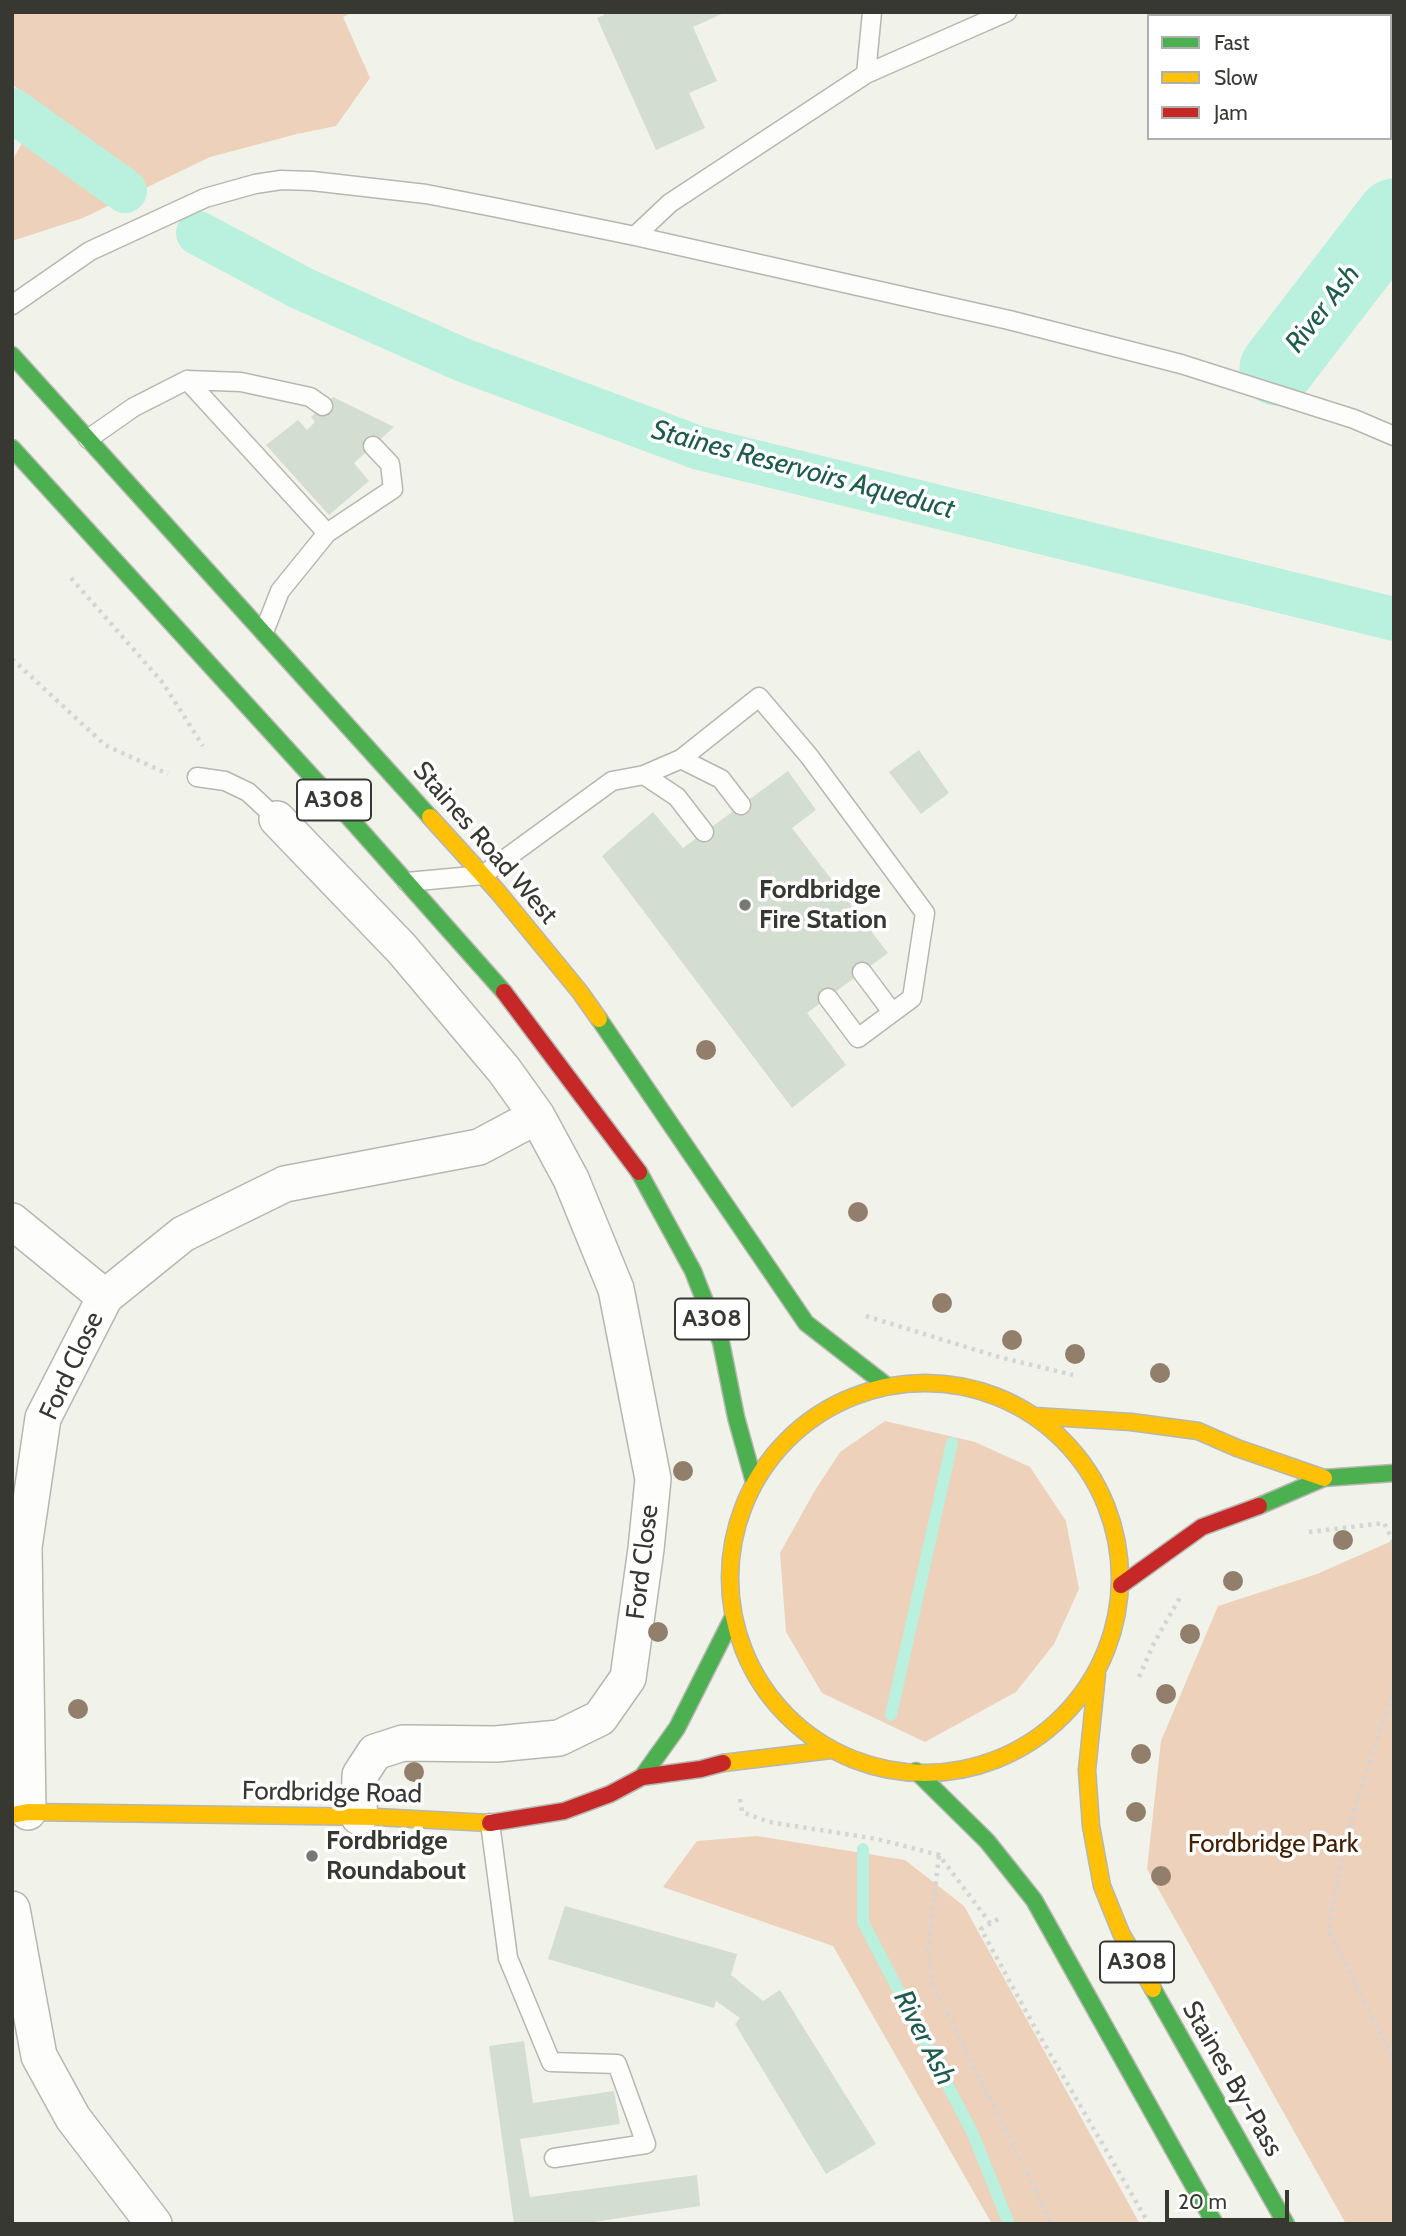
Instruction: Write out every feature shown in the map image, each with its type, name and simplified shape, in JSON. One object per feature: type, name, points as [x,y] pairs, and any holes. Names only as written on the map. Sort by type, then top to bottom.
[{"type":"main road","name":"Staines Road West","points":[[12,355],[484,875],[580,992],[806,1323],[887,1387]]},
{"type":"main road","name":"A308","points":[[12,448],[515,1004],[637,1168],[694,1270],[722,1342],[736,1416],[754,1482]]},
{"type":"main road","points":[[929,1383],[974,1389],[1034,1416],[1069,1445],[1091,1473],[1112,1519],[1121,1566],[1120,1603],[1110,1643],[1097,1674],[1060,1722],[1039,1739],[999,1760],[949,1773],[873,1766],[813,1740],[777,1707],[749,1664],[733,1617],[729,1570],[737,1521],[754,1482],[780,1446],[817,1415],[848,1398],[887,1387],[929,1383]]},
{"type":"main road","points":[[1034,1416],[1131,1422],[1198,1431],[1325,1478]]},
{"type":"main road","points":[[1121,1585],[1202,1527],[1325,1478],[1394,1473]]},
{"type":"main road","name":"Fordbridge Road","points":[[642,1777],[677,1728],[733,1617]]},
{"type":"main road","name":"Staines By-Pass","points":[[1097,1674],[1087,1770],[1091,1826],[1102,1886],[1121,1933],[1286,2224]]},
{"type":"main road","name":"Fordbridge Road","points":[[20,1813],[359,1817],[491,1823],[564,1811],[610,1794],[642,1777],[701,1769],[730,1760],[831,1750]]},
{"type":"main road","name":"A308","points":[[916,1772],[987,1841],[1034,1900],[1214,2224]]},
{"type":"street","name":"Ford Close","points":[[277,819],[402,949],[504,1070],[537,1116],[571,1179],[616,1289],[653,1479],[628,1678],[600,1718],[559,1738],[496,1744],[403,1743],[375,1752],[360,1775],[359,1817]]},
{"type":"street","name":"Ford Close","points":[[20,1813],[24,1547],[43,1418],[105,1297],[183,1234],[285,1184],[479,1147],[537,1116]]},
{"type":"street","name":"Ford Close","points":[[12,1221],[105,1297]]},
{"type":"street","points":[[12,1909],[39,2056],[73,2118],[154,2224]]},
{"type":"lane","points":[[866,74],[872,12]]},
{"type":"lane","points":[[635,236],[670,203],[866,74],[1007,12]]},
{"type":"lane","points":[[12,305],[90,251],[205,198],[255,184],[281,180],[312,181],[426,194],[635,236],[1009,320],[1181,364],[1354,419],[1394,436]]},
{"type":"lane","points":[[88,439],[134,407],[187,380],[241,382],[310,397],[323,406]]},
{"type":"lane","points":[[187,380],[327,533]]},
{"type":"lane","points":[[264,632],[279,591],[327,533],[393,489],[390,464],[373,446]]},
{"type":"lane","points":[[407,882],[484,875],[612,781],[644,775],[681,759],[759,697],[809,756],[925,914],[912,998],[858,1038],[828,998]]},
{"type":"lane","points":[[681,759],[721,779],[741,805]]},
{"type":"lane","points":[[644,775],[677,797],[704,832]]},
{"type":"lane","points":[[197,777],[225,781],[248,792],[277,819]]},
{"type":"lane","points":[[862,972],[892,1012]]},
{"type":"lane","points":[[491,1823],[508,1958],[551,2062],[617,2064],[646,2144],[554,2158]]},
{"type":"path","points":[[66,572],[163,682],[225,781]]},
{"type":"path","points":[[12,659],[105,745],[174,777],[197,777]]},
{"type":"path","points":[[865,1316],[987,1354],[1084,1379]]},
{"type":"path","points":[[1308,1532],[1384,1523],[1394,1543]]},
{"type":"path","points":[[1139,1679],[1154,1643],[1186,1587]]},
{"type":"path","points":[[1394,1687],[1348,1830],[1328,1930],[1394,2060]]},
{"type":"path","points":[[738,1792],[742,1812],[769,1822],[877,1839],[939,1855],[990,1923],[981,1929],[1149,2224]]},
{"type":"path","points":[[939,1855],[928,1950],[932,1983],[1051,2224]]},
{"type":"green space","points":[[12,12],[354,12],[343,17],[370,78],[336,126],[210,157],[83,218],[12,241],[12,161],[41,109],[12,84]]},
{"type":"green space","points":[[885,1421],[975,1442],[1030,1467],[1066,1521],[1079,1589],[1054,1644],[1016,1692],[925,1742],[822,1693],[786,1632],[780,1553],[840,1452]]},
{"type":"green space","name":"Fordbridge Park","points":[[1394,1540],[1394,2224],[1346,2224],[1147,1869],[1161,1741],[1218,1606],[1317,1574]]},
{"type":"green space","points":[[757,1836],[905,1860],[964,1906],[1140,2224],[992,2224],[833,1946],[663,1887],[697,1841]]},
{"type":"building","points":[[603,12],[726,12],[693,27],[717,81],[689,93],[705,128],[656,150],[597,18],[604,15]]},
{"type":"building","points":[[333,397],[394,427],[354,463],[369,481],[329,515],[266,445],[298,420],[307,430],[315,422],[311,417]]},
{"type":"building","points":[[919,750],[949,793],[921,814],[889,772]]},
{"type":"building","name":"Fordbridge Fire Station","points":[[788,771],[816,810],[792,828],[888,953],[807,1013],[846,1065],[792,1108],[602,856],[653,812],[683,848]]},
{"type":"building","points":[[565,1906],[737,1954],[731,1975],[763,2001],[780,1990],[876,2144],[826,2174],[735,2024],[740,2018],[716,2001],[714,2008],[548,1959]]},
{"type":"building","points":[[524,2041],[533,2103],[614,2091],[620,2124],[520,2139],[530,2197],[697,2175],[700,2206],[580,2224],[514,2224],[489,2046]]},
{"type":"waterway","name":"Staines Reservoirs Aqueduct","points":[[12,110],[125,191]]},
{"type":"waterway","name":"River Ash","points":[[1277,368],[1394,216]]},
{"type":"waterway","name":"Staines Reservoirs Aqueduct","points":[[198,233],[301,288],[463,360],[699,448],[1394,619]]},
{"type":"waterway","name":"River Ash","points":[[891,1715],[952,1443]]},
{"type":"waterway","name":"River Ash","points":[[863,1849],[863,1922],[973,2134],[1009,2224]]},
{"type":"traffic: fast","points":[[12,355],[430,817]]},
{"type":"traffic: fast","points":[[12,448],[346,814],[504,992]]},
{"type":"traffic: fast","points":[[599,1019],[806,1323],[887,1386]]},
{"type":"traffic: fast","points":[[639,1172],[693,1271],[721,1342],[736,1417],[754,1482]]},
{"type":"traffic: fast","points":[[1259,1506],[1324,1478],[1394,1473]]},
{"type":"traffic: fast","points":[[642,1777],[677,1728],[733,1617]]},
{"type":"traffic: fast","points":[[916,1771],[987,1841],[1034,1900],[1215,2224]]},
{"type":"traffic: fast","points":[[1153,1989],[1286,2224]]},
{"type":"traffic: slow","points":[[430,817],[498,892],[599,1019]]},
{"type":"traffic: slow","points":[[925,1383],[963,1387],[1000,1398],[1033,1416],[1063,1440],[1087,1470],[1105,1503],[1116,1540],[1120,1578],[1116,1616],[1105,1653],[1087,1686],[1063,1716],[1033,1740],[1000,1758],[963,1769],[925,1773],[887,1769],[850,1758],[817,1740],[787,1716],[763,1686],[745,1653],[734,1616],[730,1578],[734,1540],[745,1503],[763,1470],[787,1440],[817,1416],[850,1398],[887,1387],[925,1383]]},
{"type":"traffic: slow","points":[[1034,1416],[1131,1422],[1198,1431],[1237,1448],[1324,1478]]},
{"type":"traffic: slow","points":[[1097,1674],[1087,1770],[1091,1826],[1102,1886],[1121,1933],[1153,1989]]},
{"type":"traffic: slow","points":[[723,1763],[831,1750]]},
{"type":"traffic: slow","points":[[12,1815],[28,1812],[376,1817],[490,1823]]},
{"type":"traffic: jam","points":[[504,992],[639,1172]]},
{"type":"traffic: jam","points":[[1121,1585],[1202,1527],[1259,1506]]},
{"type":"traffic: jam","points":[[490,1823],[564,1811],[610,1794],[642,1777],[701,1769],[723,1763]]},
{"type":"place","name":"Fordbridge Fire Station","points":[[745,905]]},
{"type":"place","name":"Fordbridge Roundabout","points":[[312,1856]]}]
